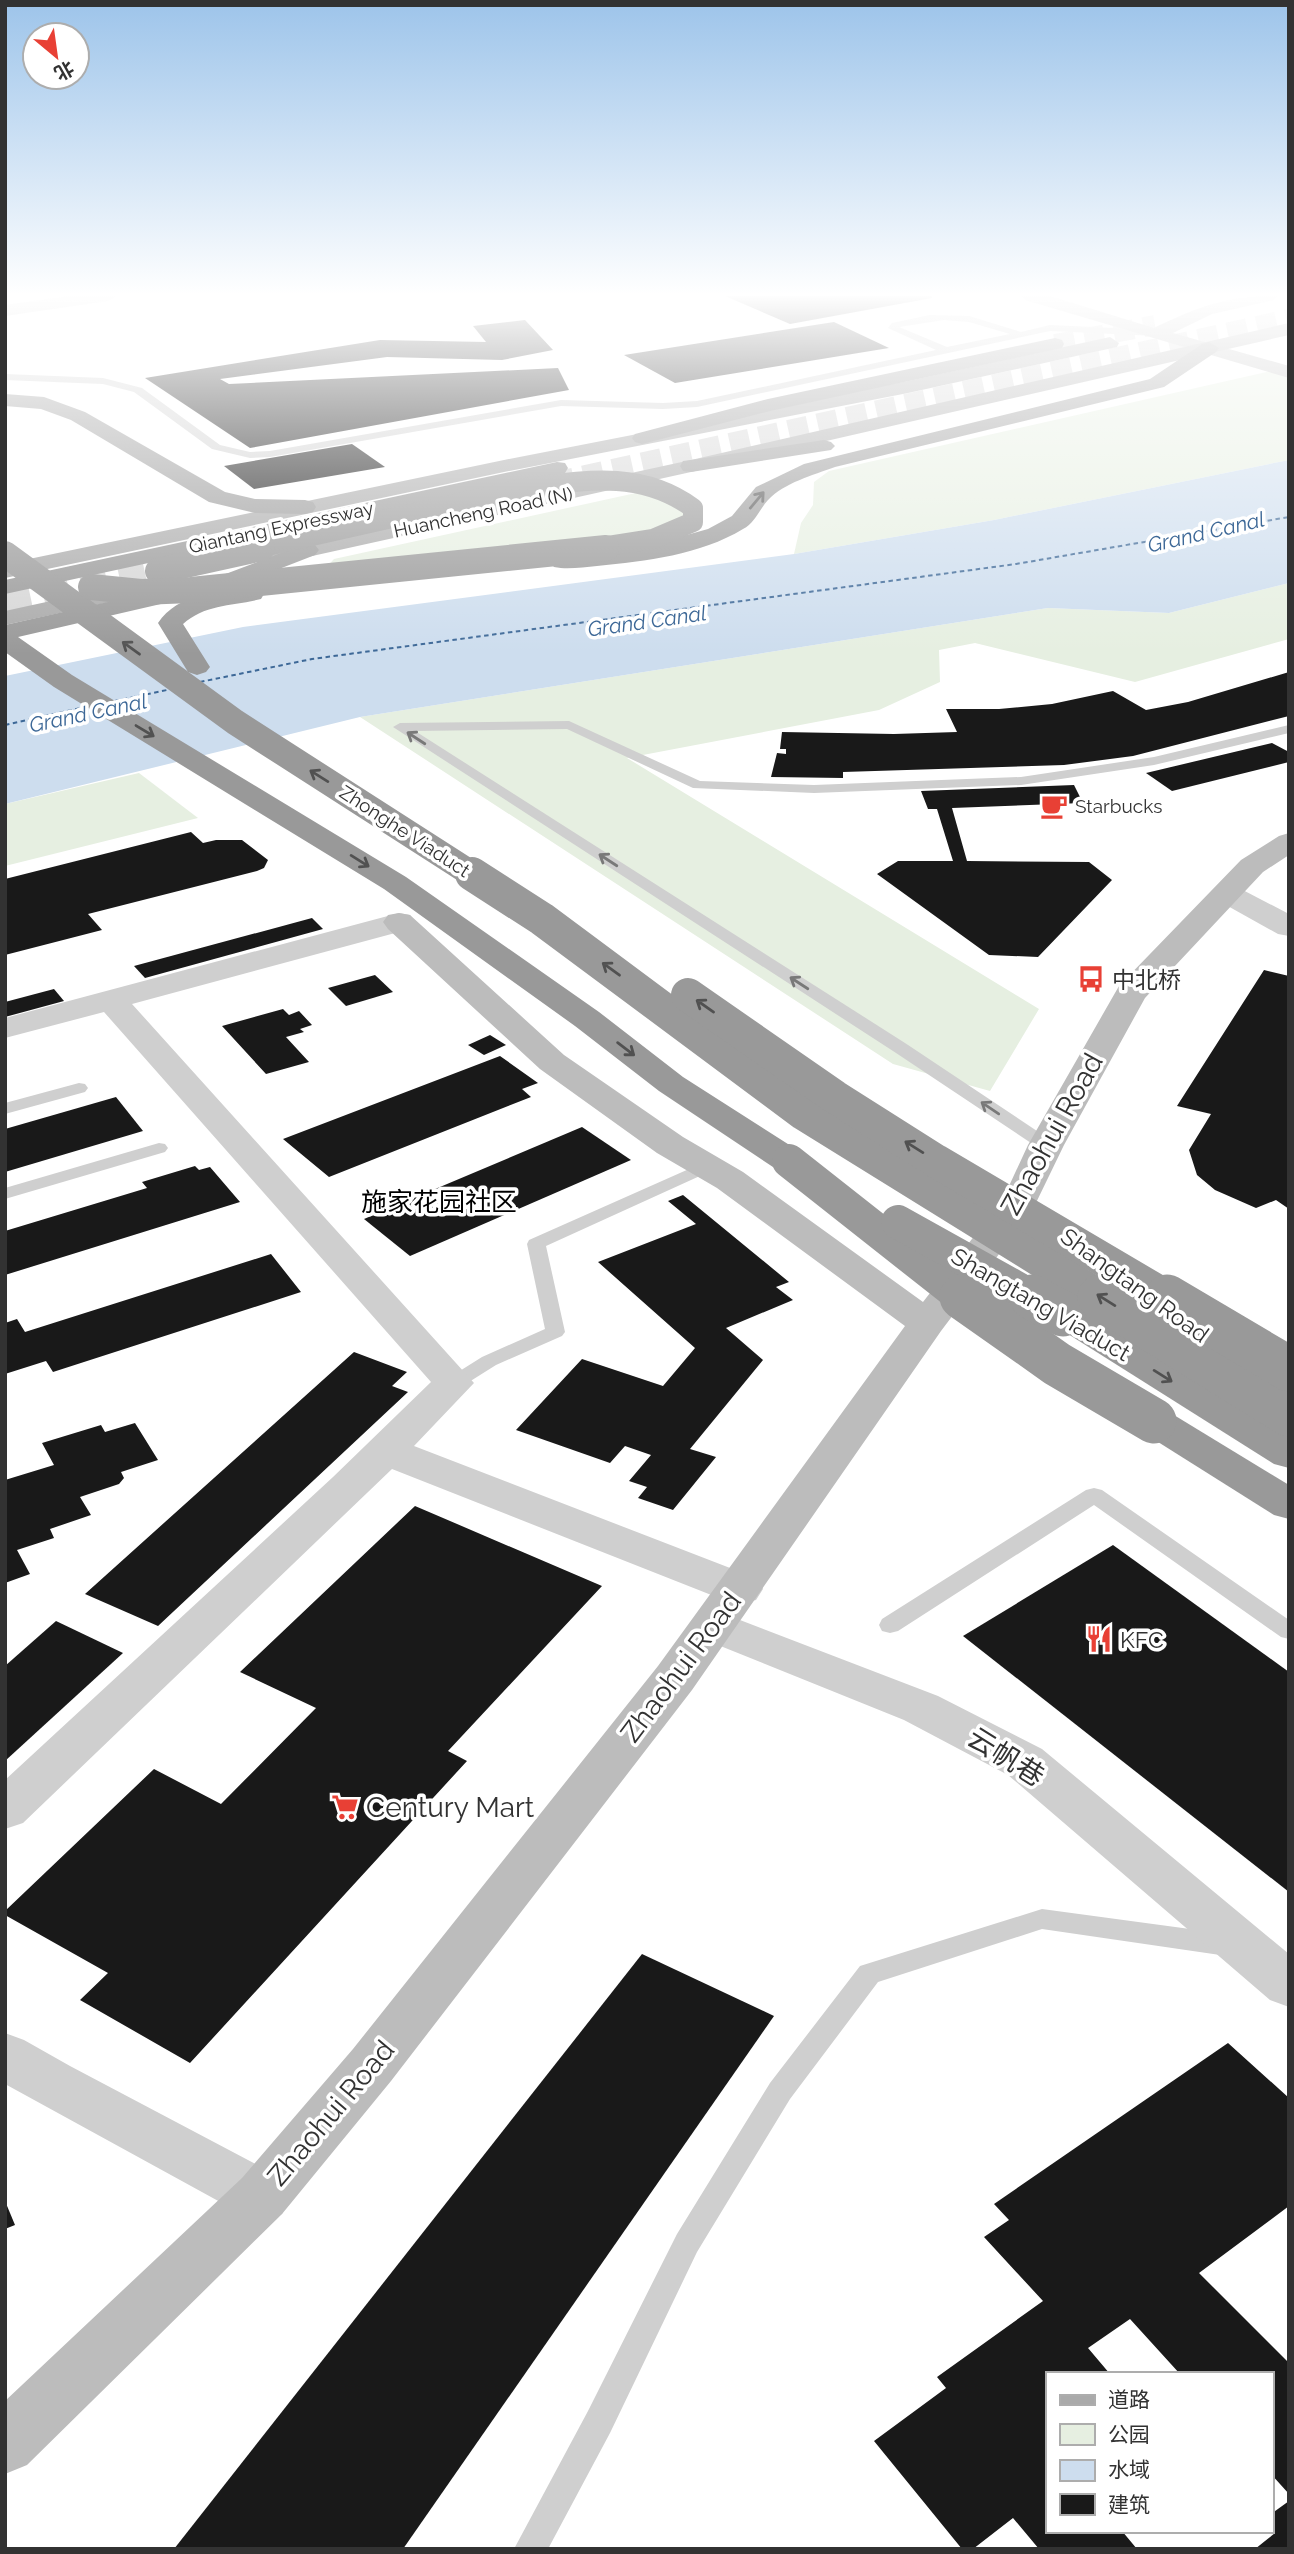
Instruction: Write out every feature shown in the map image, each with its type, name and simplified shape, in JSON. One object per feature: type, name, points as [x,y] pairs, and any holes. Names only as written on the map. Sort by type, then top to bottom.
[{"type":"highway","points":[[62,415],[70,417],[181,486],[210,508],[212,513],[189,532]]},
{"type":"highway","points":[[67,415],[217,497],[255,506],[305,507]]},
{"type":"highway","points":[[642,438],[729,415]]},
{"type":"highway","points":[[691,466],[846,442],[962,415]]},
{"type":"highway","points":[[197,667],[170,623],[182,610],[201,602],[614,556],[680,545],[719,533],[740,522],[762,493],[803,471],[828,462],[1023,415]]},
{"type":"highway","points":[[740,487],[783,464],[846,442]]},
{"type":"highway","name":"Qiantang Expressway","points":[[5,587],[558,468]]},
{"type":"highway","points":[[5,606],[461,502],[575,482],[617,481],[651,485],[679,495],[693,508],[693,522],[677,531],[622,546],[191,590],[141,592],[91,587]]},
{"type":"highway","points":[[680,545],[713,527],[727,507]]},
{"type":"highway","points":[[19,542],[91,587],[197,667],[530,885],[835,1097],[936,1161],[1289,1369]]},
{"type":"highway","name":"Zhonghe Viaduct","points":[[19,542],[235,722],[542,919],[803,1113]]},
{"type":"highway","points":[[5,633],[222,583],[307,550]]},
{"type":"highway","points":[[5,640],[63,681],[395,883],[587,1019],[671,1084],[789,1161],[1006,1329],[1118,1402],[1154,1421],[1289,1505]]},
{"type":"highway","points":[[19,677],[63,681]]},
{"type":"highway","points":[[750,1038],[803,1113]]},
{"type":"highway","name":"Shangtang Viaduct","points":[[803,1113],[1289,1414]]},
{"type":"highway","name":"Shangtang Viaduct","points":[[789,1161],[1063,1314],[1289,1454]]},
{"type":"main road","name":"Huancheng Road (N)","points":[[5,571],[305,507],[761,415]]},
{"type":"main road","name":"Huancheng Road (N)","points":[[5,618],[691,466],[906,415]]},
{"type":"main road","name":"Shangtang Road","points":[[1020,1201],[1171,1315],[1289,1386]]},
{"type":"main road","points":[[961,1276],[1289,1491]]},
{"type":"street","name":"Zhaohui Road","points":[[5,2444],[262,2196],[506,1896],[727,1607],[927,1323],[1020,1201],[1046,1145],[1131,993],[1252,866],[1289,842]]},
{"type":"street","points":[[1228,894],[1289,927]]},
{"type":"street","points":[[5,1028],[399,922],[552,1062],[670,1145],[730,1180],[927,1323]]},
{"type":"street","points":[[5,1810],[386,1451],[454,1383],[111,1000]]},
{"type":"street","name":"云帆巷","points":[[386,1451],[727,1607],[1025,1762],[1289,1986]]},
{"type":"street","points":[[5,2056],[50,2083],[262,2196]]},
{"type":"lane","points":[[172,415],[216,447],[250,455],[270,454],[497,415]]},
{"type":"lane","points":[[1046,1145],[899,1047],[400,727],[569,725],[698,785],[814,789],[1021,781],[1154,761],[1289,729]]},
{"type":"lane","points":[[5,1109],[79,1088]]},
{"type":"lane","points":[[5,1194],[159,1148]]},
{"type":"lane","points":[[454,1383],[489,1361],[555,1332],[536,1244],[706,1166]]},
{"type":"lane","points":[[890,1625],[1094,1495],[1289,1630]]},
{"type":"lane","points":[[530,2549],[599,2422],[687,2243],[780,2091],[869,1975],[1042,1919],[1242,1947]]},
{"type":"green space","points":[[1076,415],[1289,415],[1289,460],[994,520],[794,554],[801,523],[813,505],[814,482],[829,471]]},
{"type":"green space","points":[[636,493],[702,508],[650,535],[322,572],[334,559]]},
{"type":"green space","points":[[1289,583],[1289,639],[1135,682],[975,643],[939,650],[940,682],[879,710],[627,758],[1039,1009],[990,1091],[893,1064],[360,717],[1048,608],[1169,613]]},
{"type":"green space","points":[[139,773],[198,818],[5,866],[5,804]]},
{"type":"water","name":"Grand Canal","points":[[1289,460],[1289,583],[1169,613],[1048,608],[360,717],[5,804],[5,676],[243,627],[794,554],[994,520]]},
{"type":"building","points":[[201,415],[430,415],[250,448]]},
{"type":"building","points":[[352,444],[385,467],[254,489],[224,466]]},
{"type":"building","points":[[1289,672],[1289,716],[1133,756],[1064,765],[843,772],[843,778],[771,777],[777,753],[786,754],[786,749],[780,749],[782,732],[957,732],[946,709],[999,709],[1052,704],[1113,691],[1146,710],[1188,702]]},
{"type":"building","points":[[1272,743],[1289,752],[1289,762],[1172,791],[1146,773]]},
{"type":"building","points":[[1074,785],[1083,803],[952,808],[967,861],[1089,862],[1112,880],[1038,957],[989,955],[877,874],[898,861],[953,861],[937,809],[928,809],[921,791]]},
{"type":"building","points":[[191,832],[203,843],[242,840],[268,860],[264,868],[257,871],[88,914],[102,930],[5,955],[5,879]]},
{"type":"building","points":[[312,918],[323,929],[145,978],[134,966]]},
{"type":"building","points":[[1264,970],[1289,976],[1289,1209],[1276,1200],[1256,1208],[1215,1190],[1197,1175],[1189,1150],[1211,1114],[1177,1106]]},
{"type":"building","points":[[375,975],[393,992],[346,1006],[328,988]]},
{"type":"building","points":[[54,989],[64,1001],[5,1017],[5,1002]]},
{"type":"building","points":[[283,1009],[289,1015],[299,1011],[312,1025],[300,1029],[304,1032],[286,1037],[309,1062],[266,1074],[222,1026]]},
{"type":"building","points":[[490,1035],[506,1045],[484,1055],[468,1045]]},
{"type":"building","points":[[500,1056],[538,1083],[522,1089],[531,1097],[329,1177],[283,1139]]},
{"type":"building","points":[[116,1097],[143,1131],[5,1172],[5,1129]]},
{"type":"building","points":[[582,1127],[631,1160],[410,1256],[364,1219]]},
{"type":"building","points":[[195,1166],[199,1170],[210,1167],[240,1202],[5,1275],[5,1231],[147,1188],[142,1182]]},
{"type":"building","points":[[683,1195],[789,1282],[776,1287],[793,1300],[726,1328],[763,1360],[690,1449],[716,1457],[673,1510],[638,1498],[647,1487],[629,1481],[651,1455],[625,1446],[610,1463],[516,1430],[582,1359],[663,1386],[695,1348],[598,1262],[696,1224],[668,1201]]},
{"type":"building","points":[[271,1254],[301,1292],[53,1372],[46,1361],[5,1374],[5,1323],[17,1319],[25,1332]]},
{"type":"building","points":[[354,1352],[407,1372],[392,1386],[408,1392],[158,1626],[85,1594]]},
{"type":"building","points":[[135,1423],[158,1460],[121,1472],[124,1478],[119,1484],[80,1497],[91,1515],[50,1529],[54,1538],[17,1550],[30,1574],[5,1583],[5,1480],[54,1465],[42,1443],[101,1425],[105,1432]]},
{"type":"building","points":[[415,1506],[602,1586],[448,1751],[467,1761],[190,2063],[80,2000],[108,1973],[5,1915],[5,1911],[154,1769],[221,1804],[316,1708],[240,1672]]},
{"type":"building","points":[[1113,1545],[1289,1672],[1289,1892],[963,1636]]},
{"type":"building","points":[[56,1621],[123,1653],[5,1761],[5,1666]]},
{"type":"building","points":[[642,1954],[774,2016],[403,2549],[174,2549]]},
{"type":"building","points":[[1228,2043],[1289,2098],[1289,2206],[1199,2273],[1289,2363],[1289,2494],[1273,2476],[1273,2372],[1178,2372],[1130,2319],[1088,2348],[1108,2372],[1046,2372],[1046,2533],[1124,2533],[1137,2549],[1039,2549],[1013,2518],[973,2549],[962,2549],[874,2441],[946,2388],[937,2377],[1043,2301],[984,2237],[1009,2220],[994,2204]]},
{"type":"building","points":[[5,2201],[15,2225],[5,2229]]},
{"type":"building","points":[[1289,2501],[1289,2549],[1255,2549],[1275,2533],[1273,2513]]},
{"type":"ferry route","points":[[200,682],[312,659],[1016,564],[1289,517]]},
{"type":"ferry route","points":[[115,701],[167,690]]},
{"type":"ferry route","points":[[5,725],[89,706]]},
{"type":"tunnel","points":[[554,482],[855,415]]},
{"type":"tunnel","points":[[5,602],[195,561]]},
{"type":"place","name":"Starbucks","points":[[1054,806]]},
{"type":"place","name":"中北桥","points":[[1091,979]]},
{"type":"place","name":"KFC","points":[[1099,1639]]},
{"type":"place","name":"Century Mart","points":[[345,1807]]},
{"type":"district","name":"施家花园社区","points":[[439,1202]]}]
